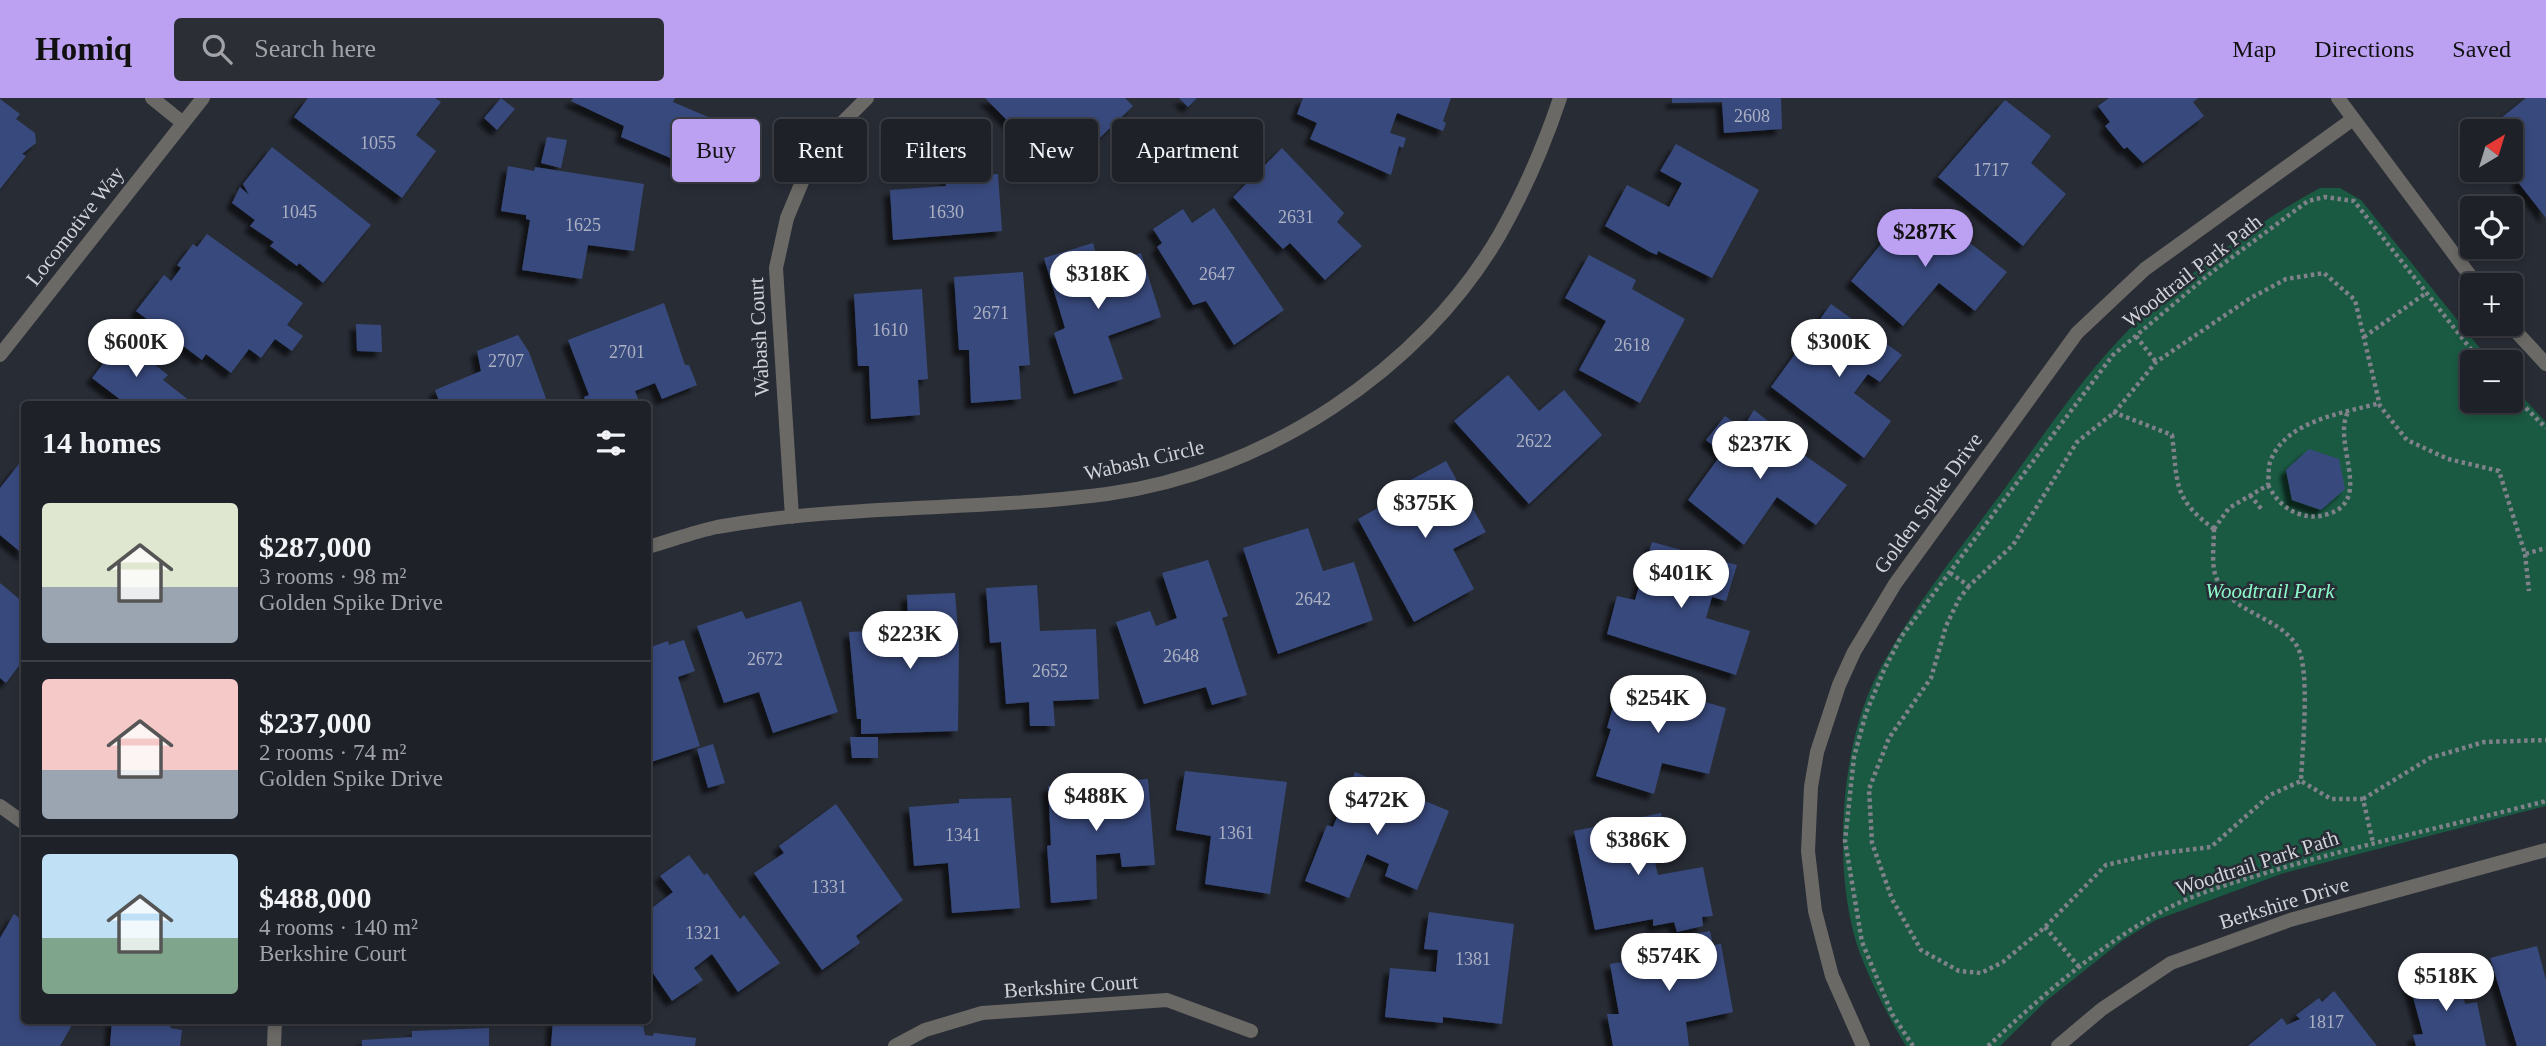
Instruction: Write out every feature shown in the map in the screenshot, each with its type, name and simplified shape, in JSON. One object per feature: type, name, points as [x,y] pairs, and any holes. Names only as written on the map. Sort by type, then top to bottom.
[{"type":"street","points":[[152,98],[183,123]]},
{"type":"street","name":"Locomotive Way","points":[[0,355],[203,98]]},
{"type":"street","name":"Wabash Court","points":[[792,517],[776,268],[787,218],[807,170],[836,129],[867,98]]},
{"type":"street","name":"Wabash Circle","points":[[651,546],[714,528],[792,517],[1109,494],[1189,476],[1261,448],[1336,405],[1398,357],[1455,299],[1499,236],[1538,162],[1560,98]]},
{"type":"street","points":[[2338,98],[2468,273]]},
{"type":"street","name":"Golden Spike Drive","points":[[1863,1046],[1832,976],[1815,911],[1808,851],[1811,787],[1817,752],[1839,685],[1854,652],[1895,584],[2077,333],[2145,269],[2353,119]]},
{"type":"street","points":[[2520,336],[2546,364]]},
{"type":"street","points":[[0,806],[21,820]]},
{"type":"street","name":"Berkshire Drive","points":[[2058,1046],[2102,1009],[2171,963],[2290,920],[2546,850]]},
{"type":"street","name":"Berkshire Court","points":[[895,1046],[925,1030],[982,1013],[1167,1000],[1251,1031]]},
{"type":"street","points":[[274,1046],[275,1024]]},
{"type":"path","name":"Woodtrail Park Path","points":[[1913,1046],[1892,1014],[1862,942],[1845,841],[1854,757],[1866,713],[1901,637],[2113,355],[2212,272],[2308,201],[2325,197],[2354,201],[2471,350]]},
{"type":"path","name":"Woodtrail Park Path","points":[[2363,799],[2331,799],[2301,781],[2270,795],[2211,847],[2154,854],[2106,865],[2045,927],[2003,962],[1981,973],[1959,971],[1921,950],[1892,899],[1872,843],[1869,789],[1889,738],[1931,678],[1946,626],[1959,598],[2013,545],[2077,442],[2113,412],[2156,362],[2249,299],[2286,279],[2324,273],[2355,300],[2380,403],[2407,440],[2448,459],[2499,471],[2525,554]]},
{"type":"path","points":[[2364,337],[2426,293]]},
{"type":"path","points":[[2136,336],[2156,362]]},
{"type":"path","points":[[2348,412],[2343,438],[2352,482],[2348,498],[2336,512],[2317,517],[2299,514],[2274,497],[2268,485],[2271,462],[2286,440],[2316,420],[2380,403]]},
{"type":"path","points":[[2523,405],[2546,428]]},
{"type":"path","points":[[2113,412],[2172,435],[2178,489],[2191,512],[2214,529]]},
{"type":"path","points":[[2268,485],[2230,508],[2214,529],[2216,577],[2239,607],[2267,621],[2297,646],[2304,671],[2301,781]]},
{"type":"path","points":[[2250,495],[2263,511]]},
{"type":"path","points":[[2529,591],[2525,554],[2546,548]]},
{"type":"path","points":[[1950,573],[1969,586]]},
{"type":"path","points":[[2373,844],[2363,799],[2430,758],[2484,742],[2546,740]]},
{"type":"path","name":"Woodtrail Park Path","points":[[1989,1046],[2080,968],[2161,912],[2233,883],[2373,844],[2546,801]]},
{"type":"path","points":[[2045,927],[2080,968]]},
{"type":"green space","name":"Woodtrail Park","points":[[2320,188],[2340,188],[2361,200],[2460,323],[2460,336],[2470,336],[2481,350],[2460,350],[2460,413],[2523,413],[2523,398],[2546,422],[2546,806],[2284,873],[2156,920],[2123,940],[2046,1001],[2000,1046],[1906,1046],[1861,956],[1846,892],[1843,818],[1847,780],[1862,711],[1874,681],[1902,631],[1935,582],[2073,394],[2103,358],[2138,320],[2187,278],[2213,257]]},
{"type":"building","points":[[308,98],[435,98],[441,102],[416,135],[436,151],[402,198],[294,117]]},
{"type":"building","points":[[501,98],[515,109],[497,130],[484,118]]},
{"type":"building","points":[[573,98],[675,98],[673,102],[713,119],[672,119],[672,159],[621,137],[624,126],[571,101]]},
{"type":"building","points":[[985,98],[1125,98],[1133,106],[1119,119],[1112,119],[1112,126],[1098,140],[1098,119],[1006,119]]},
{"type":"building","points":[[1179,98],[1197,98],[1188,107]]},
{"type":"building","points":[[1303,98],[1451,98],[1443,121],[1446,123],[1443,131],[1397,113],[1390,133],[1406,138],[1403,148],[1399,146],[1391,175],[1310,139],[1317,123],[1297,114]]},
{"type":"building","points":[[1672,98],[1781,98],[1782,129],[1724,133],[1722,102],[1672,103]]},
{"type":"building","points":[[2109,98],[2198,98],[2193,102],[2204,116],[2143,163],[2127,147],[2124,149],[2105,126],[2110,122],[2098,106]]},
{"type":"building","points":[[2526,98],[2546,98],[2546,218],[2518,182],[2524,182],[2524,119],[2500,119]]},
{"type":"building","points":[[0,99],[20,114],[16,119],[35,133],[36,143],[22,154],[26,156],[0,189]]},
{"type":"building","points":[[2005,100],[2051,136],[2031,163],[2066,194],[2023,246],[1938,177]]},
{"type":"building","points":[[547,137],[567,140],[561,168],[541,163]]},
{"type":"building","points":[[1676,144],[1759,190],[1712,278],[1658,251],[1657,255],[1650,252],[1605,226],[1627,185],[1669,207],[1682,183],[1660,171]]},
{"type":"building","points":[[272,147],[371,225],[323,283],[299,263],[297,266],[270,246],[274,242],[250,226],[255,220],[232,203],[240,187],[249,195],[243,184]]},
{"type":"building","points":[[1282,148],[1344,213],[1337,222],[1362,246],[1325,280],[1290,243],[1283,249],[1233,197],[1248,182],[1263,182],[1263,167]]},
{"type":"building","points":[[508,166],[534,171],[535,167],[644,184],[634,251],[588,245],[582,279],[522,270],[530,220],[526,219],[526,215],[501,211]]},
{"type":"building","points":[[998,174],[1002,231],[893,240],[890,190],[946,186],[946,182],[991,182],[991,175]]},
{"type":"building","points":[[1214,208],[1284,310],[1234,345],[1206,301],[1193,305],[1157,247],[1162,243],[1153,229],[1183,209],[1192,223]]},
{"type":"building","points":[[1910,208],[1959,247],[1965,239],[2007,272],[1975,311],[1939,283],[1903,326],[1851,281]]},
{"type":"building","points":[[207,234],[303,303],[287,325],[303,336],[292,351],[275,339],[261,358],[249,349],[231,373],[206,354],[202,360],[136,311],[164,275],[171,281],[181,268],[177,265],[193,244],[197,247]]},
{"type":"building","points":[[1093,243],[1099,265],[1141,253],[1161,317],[1108,336],[1123,379],[1074,394],[1054,333],[1065,328],[1044,258]]},
{"type":"building","points":[[1589,255],[1636,280],[1632,289],[1685,319],[1640,403],[1579,370],[1606,321],[1565,298]]},
{"type":"building","points":[[1023,272],[1030,365],[1019,366],[1021,399],[971,403],[969,350],[959,350],[954,277]]},
{"type":"building","points":[[922,289],[928,379],[918,380],[920,415],[871,419],[869,366],[858,366],[854,294]]},
{"type":"building","points":[[664,303],[685,365],[689,365],[697,385],[662,399],[655,383],[635,391],[639,401],[586,401],[584,397],[589,395],[568,340]]},
{"type":"building","points":[[1831,304],[1902,355],[1880,382],[1868,374],[1854,393],[1891,421],[1864,458],[1771,387]]},
{"type":"building","points":[[356,324],[381,325],[382,352],[357,351]]},
{"type":"building","points":[[518,335],[529,352],[547,401],[439,401],[435,390],[481,371],[477,351]]},
{"type":"building","points":[[122,339],[168,375],[163,380],[190,401],[122,401],[92,378]]},
{"type":"building","points":[[1508,375],[1539,411],[1564,390],[1602,435],[1529,504],[1454,421]]},
{"type":"building","points":[[1754,410],[1768,421],[1759,437],[1787,458],[1795,460],[1800,452],[1847,485],[1816,525],[1777,497],[1744,545],[1688,500],[1722,453],[1706,440],[1725,416],[1742,429]]},
{"type":"building","points":[[2309,449],[2339,459],[2345,489],[2321,510],[2292,500],[2286,470]]},
{"type":"building","points":[[1446,461],[1486,532],[1453,549],[1474,589],[1414,622],[1358,519],[1410,490],[1405,483]]},
{"type":"building","points":[[19,464],[21,552],[0,535],[0,488]]},
{"type":"building","points":[[1308,528],[1323,571],[1354,562],[1373,620],[1278,654],[1243,548]]},
{"type":"building","points":[[1652,542],[1737,565],[1726,601],[1712,597],[1706,618],[1750,631],[1736,675],[1607,634],[1617,596],[1635,600]]},
{"type":"building","points":[[1208,560],[1228,616],[1222,618],[1247,695],[1212,705],[1206,687],[1144,704],[1116,622],[1150,611],[1156,626],[1177,618],[1162,573]]},
{"type":"building","points":[[0,583],[21,600],[21,663],[6,683],[0,678]]},
{"type":"building","points":[[1037,585],[1040,631],[1096,629],[1099,699],[1053,701],[1055,726],[1030,726],[1029,702],[1006,704],[1001,642],[990,643],[986,588]]},
{"type":"building","points":[[955,593],[959,643],[958,731],[861,734],[861,719],[857,719],[849,632],[888,630],[889,643],[909,642],[907,595]]},
{"type":"building","points":[[801,601],[838,712],[773,733],[759,692],[724,703],[697,626],[742,611],[746,619]]},
{"type":"building","points":[[684,640],[695,671],[678,677],[700,746],[651,762],[651,647],[668,641],[669,645]]},
{"type":"building","points":[[1621,678],[1726,708],[1709,774],[1662,763],[1654,794],[1596,776],[1611,729],[1607,728]]},
{"type":"building","points":[[850,737],[878,737],[878,758],[852,758]]},
{"type":"building","points":[[713,744],[725,783],[708,788],[697,749]]},
{"type":"building","points":[[1185,771],[1287,782],[1270,894],[1205,884],[1211,836],[1176,830]]},
{"type":"building","points":[[1355,772],[1449,811],[1417,890],[1385,876],[1389,864],[1367,854],[1349,898],[1305,881],[1327,825],[1333,827]]},
{"type":"building","points":[[1148,779],[1155,865],[1122,867],[1120,853],[1096,855],[1097,899],[1051,903],[1047,846],[1051,845],[1048,786]]},
{"type":"building","points":[[1011,798],[1020,908],[952,913],[948,863],[914,866],[909,807],[959,803],[959,799]]},
{"type":"building","points":[[836,804],[903,900],[856,936],[860,943],[822,970],[754,873],[784,853],[779,846]]},
{"type":"building","points":[[1661,813],[1669,851],[1653,854],[1658,875],[1703,867],[1713,916],[1702,917],[1703,926],[1677,932],[1674,922],[1653,926],[1653,919],[1595,930],[1574,831]]},
{"type":"building","points":[[689,855],[704,875],[707,873],[740,919],[744,915],[780,963],[738,992],[712,954],[694,968],[703,980],[672,1001],[651,970],[651,909],[673,892],[660,876]]},
{"type":"building","points":[[1429,912],[1514,924],[1502,1024],[1443,1017],[1443,1023],[1385,1017],[1390,968],[1436,972],[1438,950],[1424,949]]},
{"type":"building","points":[[14,914],[21,920],[21,1024],[73,1024],[60,1046],[0,1046],[0,938]]},
{"type":"building","points":[[1710,931],[1713,945],[1721,944],[1733,1012],[1686,1022],[1689,1046],[1613,1046],[1607,1014],[1619,1014],[1610,964],[1669,954],[1668,939]]},
{"type":"building","points":[[2537,946],[2546,980],[2546,1046],[2517,1046],[2490,958]]},
{"type":"building","points":[[2457,969],[2465,1004],[2477,1002],[2486,1046],[2416,1046],[2413,1035],[2423,1034],[2409,982]]},
{"type":"building","points":[[2334,991],[2377,1046],[2248,1046],[2282,1018],[2287,1025],[2300,1019],[2296,1015],[2319,998],[2322,1002]]},
{"type":"building","points":[[112,1024],[171,1024],[170,1028],[182,1030],[180,1046],[110,1046]]},
{"type":"building","points":[[553,1024],[643,1025],[645,1035],[653,1036],[654,1033],[696,1038],[695,1046],[551,1046]]},
{"type":"building","points":[[489,1028],[489,1046],[362,1046],[362,1040],[412,1037],[412,1031]]}]
